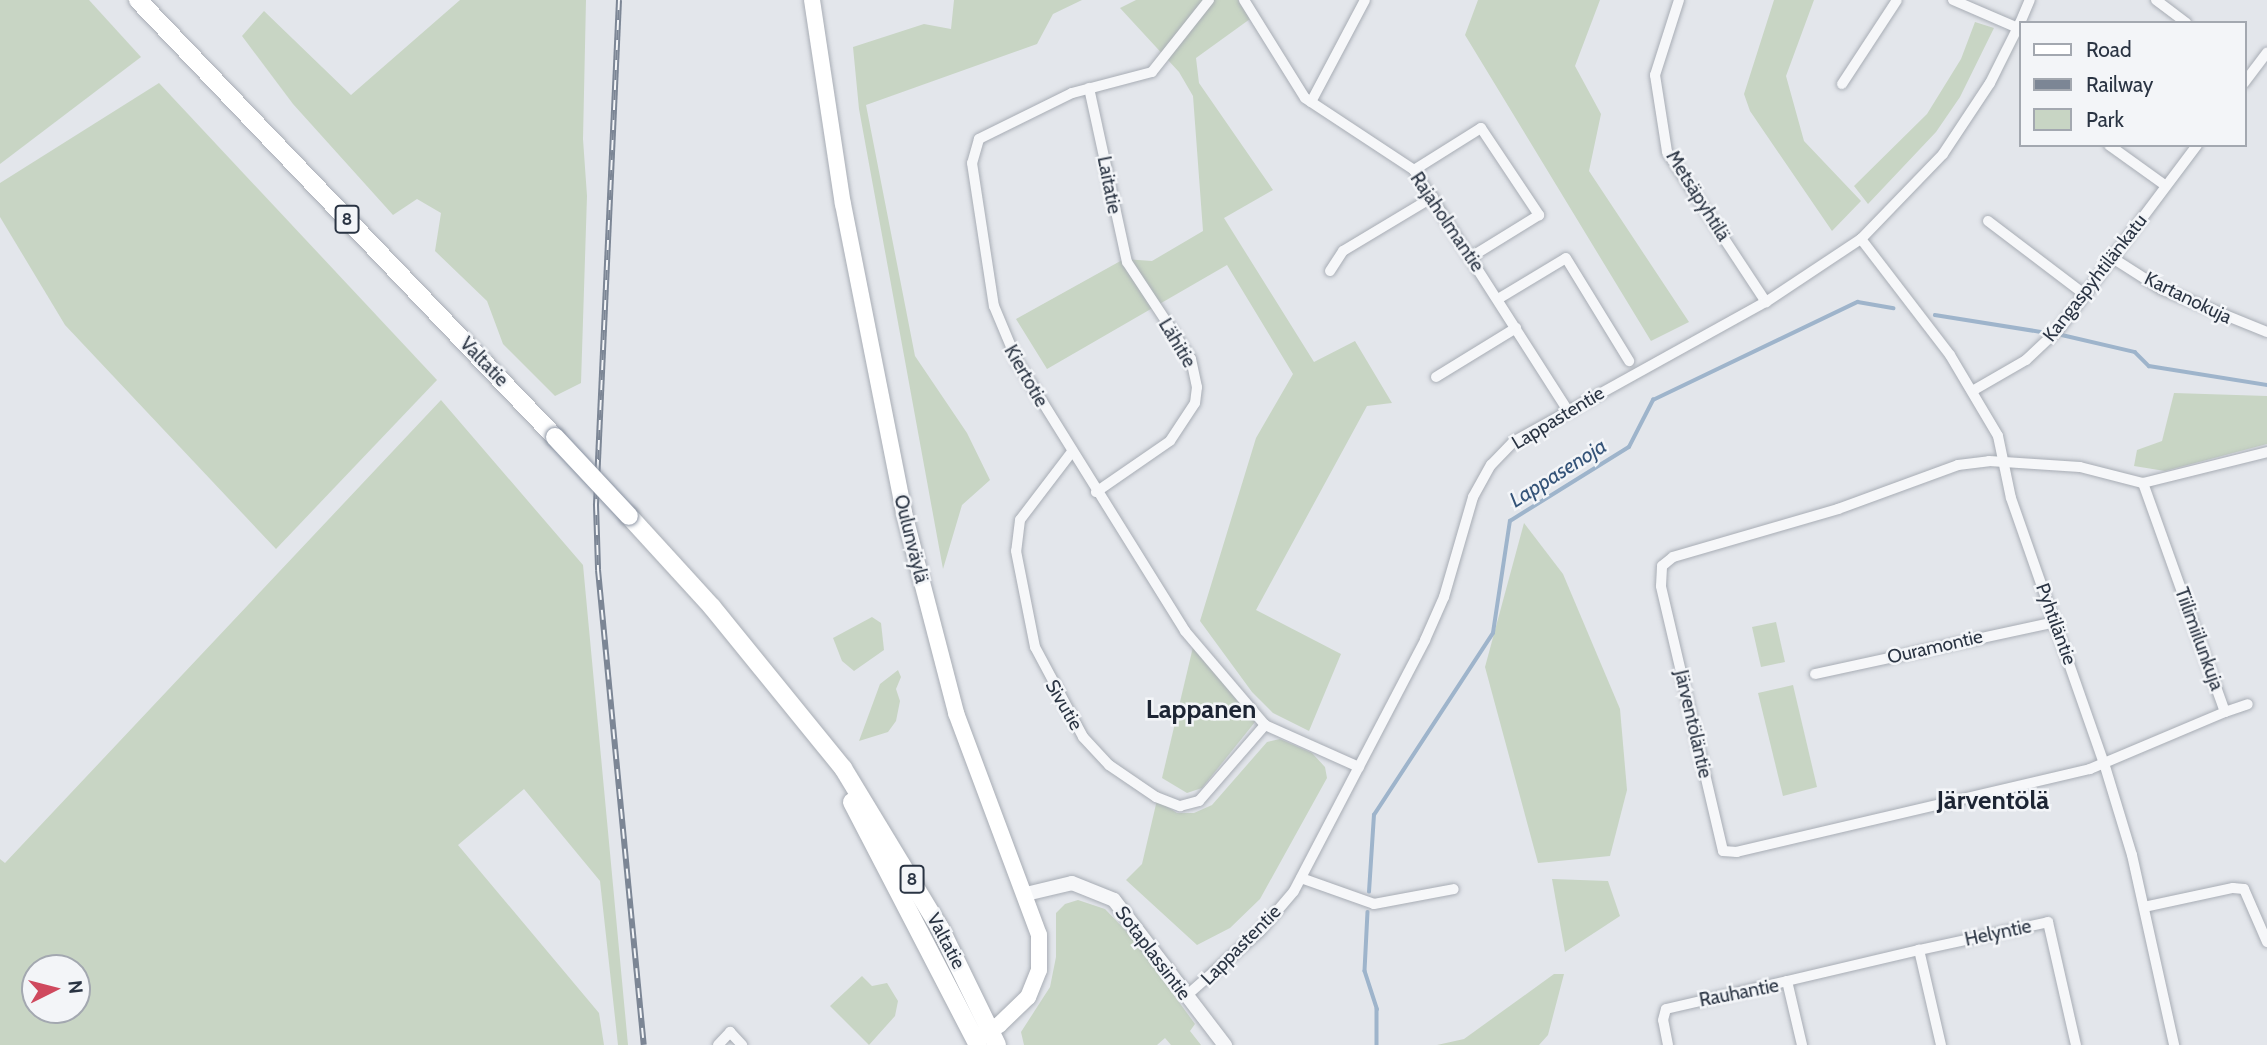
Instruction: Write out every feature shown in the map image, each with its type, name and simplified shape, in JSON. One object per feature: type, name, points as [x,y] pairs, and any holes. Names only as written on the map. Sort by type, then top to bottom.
[{"type":"highway","name":"Valtatie","points":[[138,0],[555,437],[712,607],[815,738],[842,768],[893,846],[985,1039]]},
{"type":"main road","name":"Oulunväylä","points":[[812,0],[843,204],[904,513],[956,713],[1039,934],[1039,970],[1023,1003],[985,1039]]},
{"type":"street","name":"Kiertotie","points":[[1209,0],[1152,72],[1089,88],[979,139],[972,163],[997,322],[1071,453],[1185,631],[1265,725],[1359,767]]},
{"type":"street","name":"Rajaholmantie","points":[[1244,0],[1311,102],[1413,170],[1433,197],[1567,409]]},
{"type":"street","points":[[1311,102],[1366,0]]},
{"type":"street","name":"Metsäpyhtilä","points":[[1679,0],[1655,75],[1667,152],[1766,302]]},
{"type":"street","points":[[1842,84],[1897,0]]},
{"type":"street","points":[[1953,0],[2018,24]]},
{"type":"street","name":"Lappastentie","points":[[2021,21],[2029,0]]},
{"type":"street","points":[[2157,0],[2183,21]]},
{"type":"street","name":"Lappastentie","points":[[1185,997],[1260,932],[1301,878],[1425,640],[1444,597],[1473,497],[1491,464],[1513,442],[1567,409],[1766,302],[1861,239],[1943,154],[1990,83],[2018,29]]},
{"type":"street","points":[[2248,70],[2267,53]]},
{"type":"street","name":"Laitatie","points":[[1089,88],[1120,242],[1137,280]]},
{"type":"street","points":[[1413,170],[1481,128],[1539,215],[1471,257]]},
{"type":"street","points":[[2112,147],[2166,186]]},
{"type":"street","name":"Kangaspyhtilänkatu","points":[[1974,390],[2042,346],[2195,147]]},
{"type":"street","points":[[1330,271],[1343,251],[1433,197]]},
{"type":"street","points":[[1988,221],[2084,294]]},
{"type":"street","name":"Pyhtiläntie","points":[[1861,239],[1974,390],[1998,436],[2011,498],[2104,763],[2144,907],[2174,1045]]},
{"type":"street","name":"Kartanokuja","points":[[2111,257],[2161,289],[2267,332]]},
{"type":"street","points":[[1497,299],[1566,258],[1629,361]]},
{"type":"street","name":"Lähitie","points":[[1096,492],[1170,441],[1195,403],[1197,387],[1191,359],[1137,280]]},
{"type":"street","points":[[1436,377],[1516,328]]},
{"type":"street","points":[[2004,462],[2080,467],[2143,483],[2267,452]]},
{"type":"street","name":"Sivutie","points":[[1071,453],[1020,520],[1016,551],[1035,647],[1083,737],[1109,765],[1156,797],[1180,806],[1199,801],[1265,725]]},
{"type":"street","name":"Järventöläntie","points":[[2004,462],[1958,465],[1766,532],[1684,550],[1662,566],[1661,586],[1723,851],[1737,852],[2104,763]]},
{"type":"street","name":"Tiilimiilunkuja","points":[[2104,763],[2225,712],[2143,483]]},
{"type":"street","name":"Ouramontie","points":[[1815,674],[2056,622]]},
{"type":"street","points":[[2225,712],[2248,704]]},
{"type":"street","points":[[1301,878],[1374,904],[1454,889]]},
{"type":"street","name":"Sotaplassintie","points":[[1026,894],[1072,883],[1114,900],[1145,935],[1185,997],[1225,1045]]},
{"type":"street","points":[[2144,907],[2233,888],[2244,890],[2267,942]]},
{"type":"street","name":"Helyntie","points":[[1920,950],[2048,922],[2076,1045]]},
{"type":"street","points":[[1787,981],[1920,950],[1941,1045]]},
{"type":"street","name":"Rauhantie","points":[[1668,1045],[1663,1020],[1666,1009],[1787,981],[1802,1045]]},
{"type":"street","points":[[718,1045],[730,1032],[742,1045]]},
{"type":"green space","points":[[0,0],[89,0],[141,57],[0,164]]},
{"type":"green space","points":[[460,0],[586,0],[583,139],[587,196],[581,383],[555,396],[503,344],[487,301],[435,251],[441,213],[417,199],[393,215],[293,104],[242,36],[264,11],[351,95]]},
{"type":"green space","points":[[954,0],[1082,0],[1053,14],[1037,44],[866,105],[915,356],[967,433],[990,480],[962,505],[943,569],[859,109],[853,47],[924,24],[951,29]]},
{"type":"green space","points":[[1136,0],[1238,0],[1250,19],[1196,58],[1199,83],[1273,190],[1224,218],[1314,362],[1355,341],[1392,403],[1367,406],[1256,610],[1341,654],[1309,731],[1273,713],[1252,692],[1200,621],[1256,438],[1293,374],[1227,265],[1047,369],[1016,319],[1124,259],[1152,261],[1203,231],[1193,96],[1179,72],[1120,8]]},
{"type":"green space","points":[[1478,0],[1600,0],[1575,66],[1601,114],[1589,171],[1689,322],[1651,341],[1465,35]]},
{"type":"green space","points":[[1774,0],[1814,0],[1786,76],[1804,141],[1861,201],[1832,231],[1750,111],[1744,94]]},
{"type":"green space","points":[[1975,22],[1994,28],[1960,97],[1936,132],[1868,204],[1854,186],[1927,114],[1961,59]]},
{"type":"green space","points":[[159,83],[437,380],[276,549],[65,325],[0,217],[0,183]]},
{"type":"green space","points":[[2174,393],[2267,396],[2267,444],[2165,471],[2134,466],[2137,450],[2162,441]]},
{"type":"green space","points":[[441,400],[583,565],[628,1045],[618,1045],[600,881],[524,789],[458,845],[599,1013],[604,1045],[0,1045],[0,859],[5,863]]},
{"type":"green space","points":[[1524,523],[1563,574],[1620,709],[1627,790],[1610,856],[1538,863],[1485,667]]},
{"type":"green space","points":[[872,617],[881,623],[884,650],[854,671],[842,661],[833,638]]},
{"type":"green space","points":[[1776,622],[1785,662],[1761,667],[1752,627]]},
{"type":"green space","points":[[1193,647],[1255,722],[1202,788],[1187,793],[1162,778]]},
{"type":"green space","points":[[898,670],[901,677],[896,689],[900,701],[896,721],[888,732],[859,741],[880,684]]},
{"type":"green space","points":[[1793,685],[1817,787],[1783,796],[1758,693]]},
{"type":"green space","points":[[1280,739],[1312,753],[1325,767],[1327,778],[1260,899],[1230,928],[1197,945],[1126,880],[1142,864],[1157,800],[1177,813],[1194,813],[1212,805],[1267,742]]},
{"type":"green space","points":[[1552,879],[1608,881],[1620,916],[1565,952]]},
{"type":"green space","points":[[1078,900],[1105,909],[1130,935],[1195,1024],[1190,1031],[1201,1045],[1171,1045],[1165,1038],[1157,1045],[1024,1045],[1021,1032],[1050,987],[1056,957],[1056,913],[1065,904]]},
{"type":"green space","points":[[1554,974],[1564,974],[1548,1035],[1539,1045],[1437,1045],[1464,1039]]},
{"type":"green space","points":[[862,976],[872,986],[887,983],[898,1001],[895,1016],[869,1045],[830,1006]]},
{"type":"waterway","name":"Lappasenoja","points":[[1369,892],[1374,815],[1493,633],[1510,521],[1629,447],[1653,400],[1858,302],[1893,308]]},
{"type":"waterway","name":"Lappasenoja","points":[[1935,315],[2047,333]]},
{"type":"waterway","name":"Lappasenoja","points":[[2062,335],[2135,352],[2149,366],[2267,385]]},
{"type":"waterway","name":"Lappasenoja","points":[[1368,912],[1365,971],[1377,1009],[1377,1045]]},
{"type":"railway","points":[[619,0],[596,505],[598,570],[644,1045]]},
{"type":"district","name":"Lappanen","points":[[1201,710]]},
{"type":"district","name":"Järventölä","points":[[1993,801]]}]
